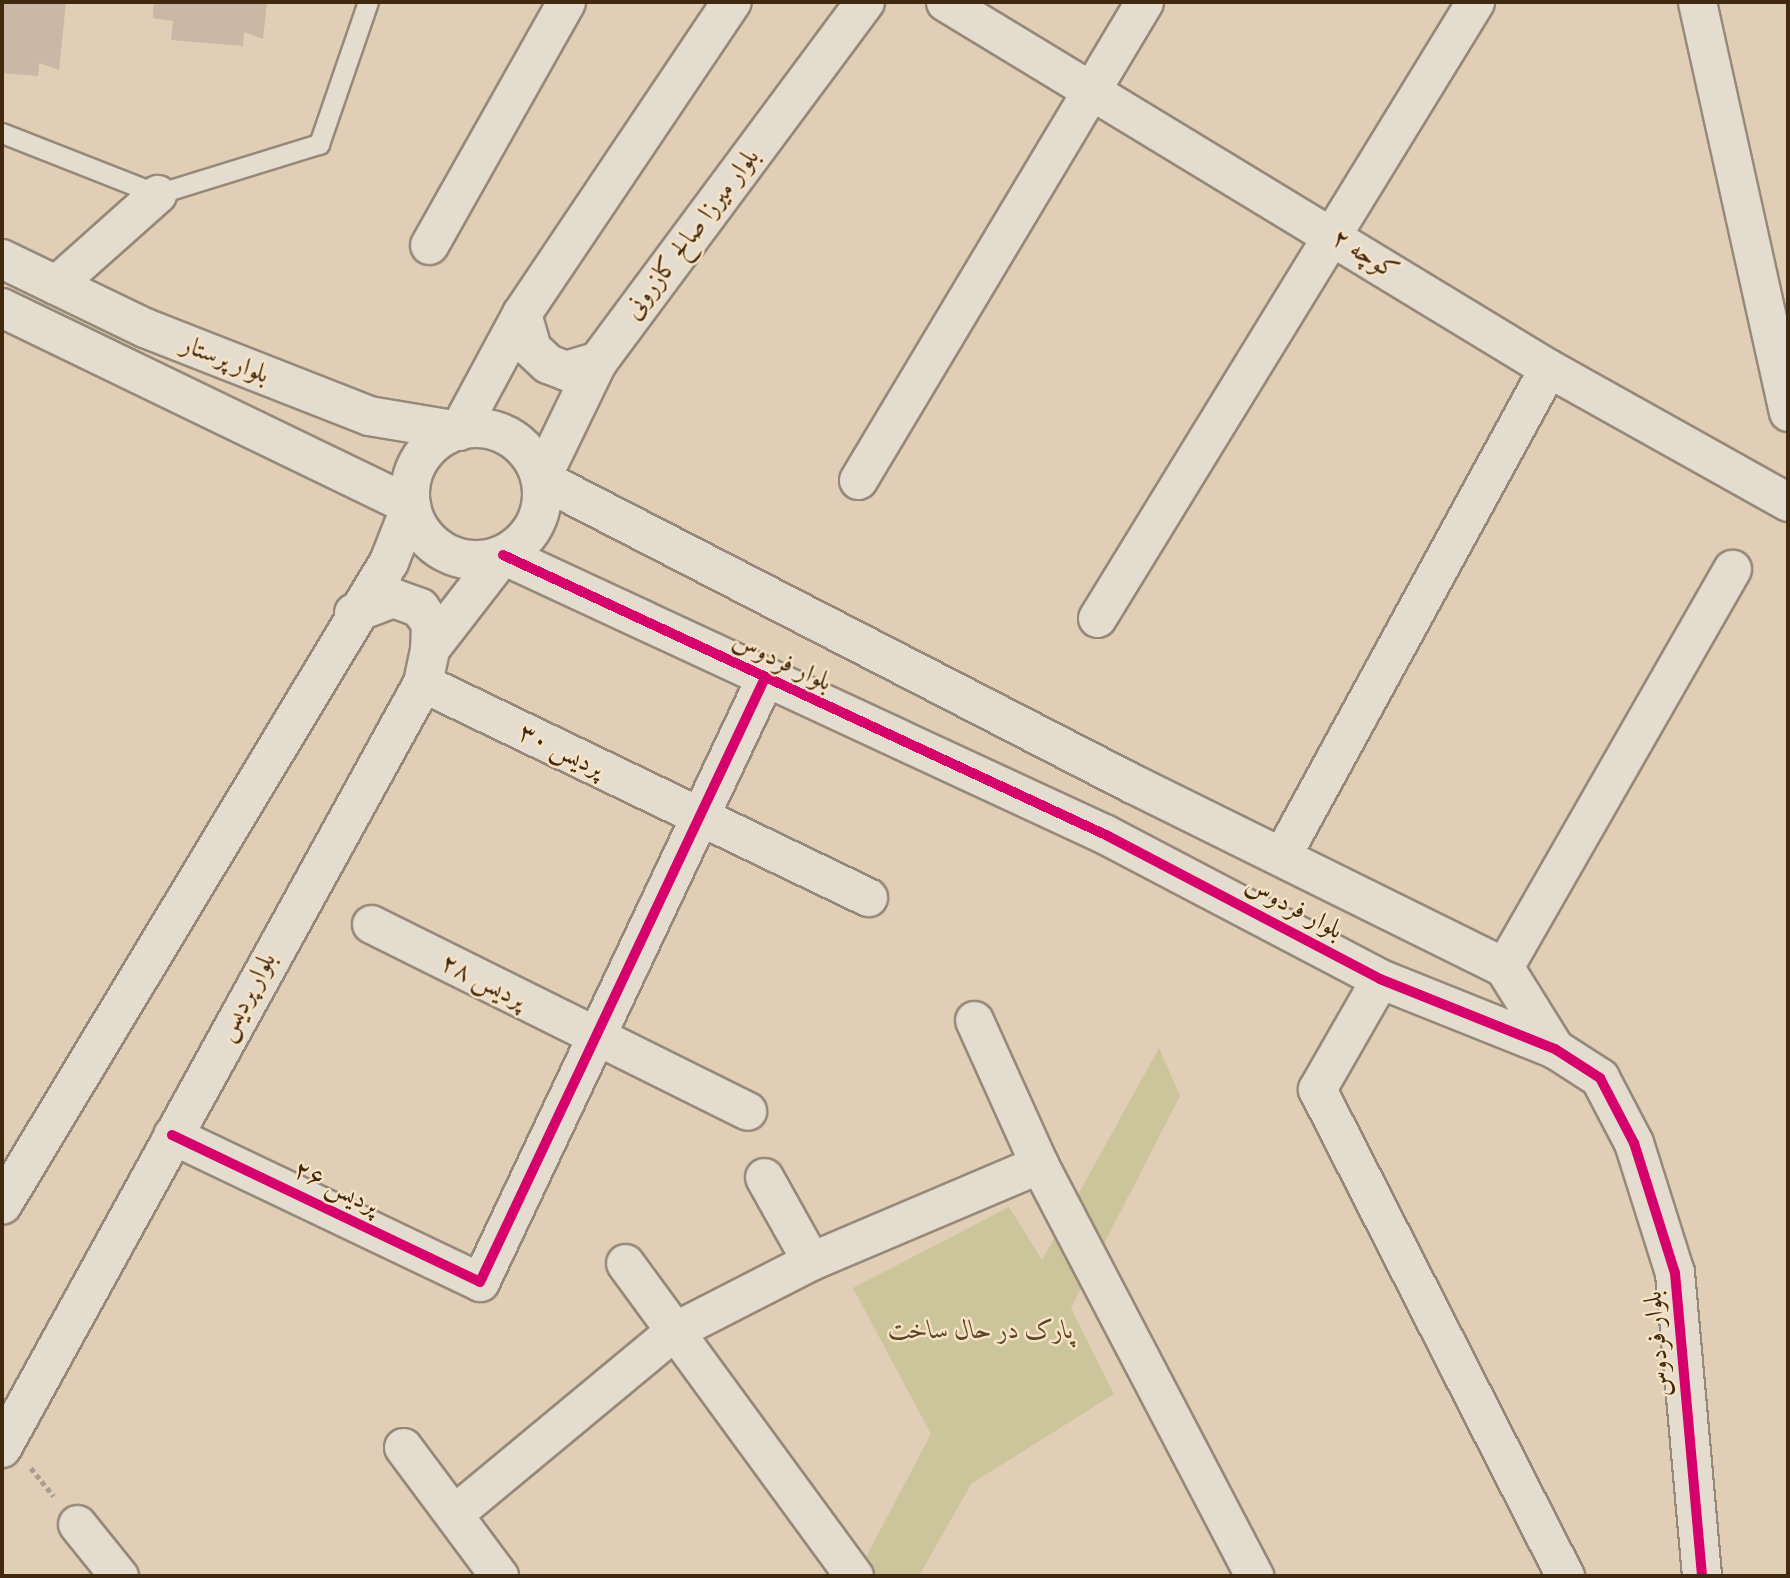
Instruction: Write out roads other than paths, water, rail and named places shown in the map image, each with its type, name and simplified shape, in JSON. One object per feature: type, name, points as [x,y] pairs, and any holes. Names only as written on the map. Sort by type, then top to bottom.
[{"type":"street","points":[[429,245],[566,2]]},
{"type":"street","points":[[2,1205],[354,613],[389,562],[411,506],[411,485],[422,456],[458,431],[522,314],[732,2]]},
{"type":"street","name":"بلوار میرزا صالح کازرونی","points":[[541,479],[598,360],[865,2]]},
{"type":"street","name":"کوچه ۲","points":[[945,2],[1093,87],[1548,368],[1788,502]]},
{"type":"street","points":[[858,480],[1144,2]]},
{"type":"street","points":[[1097,618],[1329,233],[1475,2]]},
{"type":"street","points":[[1697,2],[1788,412]]},
{"type":"street","points":[[55,285],[157,194]]},
{"type":"street","name":"بلوار پرستار","points":[[2,259],[145,328],[369,416],[458,431]]},
{"type":"street","name":"بلوار پرستار","points":[[2,307],[411,506]]},
{"type":"street","points":[[522,314],[532,349],[548,364],[566,371],[598,360]]},
{"type":"street","points":[[1281,857],[1548,368]]},
{"type":"street","points":[[411,506],[422,531],[442,550],[468,560],[503,555],[536,523],[541,479],[527,451],[502,433],[458,431]]},
{"type":"street","name":"بلوار فردوس","points":[[541,479],[1133,784],[1504,967],[1555,1049]]},
{"type":"street","name":"بلوار فردوس","points":[[503,555],[764,680],[1106,835],[1380,979],[1555,1049],[1600,1078],[1634,1143],[1675,1273],[1702,1576]]},
{"type":"street","name":"بلوار پردیس","points":[[4,1444],[427,666],[503,555]]},
{"type":"street","points":[[1504,967],[1732,569]]},
{"type":"street","points":[[354,613],[393,598],[420,608],[431,624],[427,666]]},
{"type":"street","name":"پردیس ۳۰","points":[[427,666],[698,818],[868,897]]},
{"type":"street","points":[[594,1040],[764,680]]},
{"type":"street","points":[[1106,835],[1133,784]]},
{"type":"street","name":"پردیس ۲۸","points":[[371,924],[594,1040],[747,1111]]},
{"type":"street","points":[[1380,979],[1317,1090],[1565,1576]]},
{"type":"street","points":[[974,1020],[1039,1164],[1254,1576]]},
{"type":"street","name":"پردیس ۲۶","points":[[173,1135],[480,1282],[594,1040]]},
{"type":"street","points":[[456,1511],[674,1331],[811,1261],[1039,1164]]},
{"type":"street","points":[[764,1177],[811,1261]]},
{"type":"street","points":[[625,1263],[854,1576]]},
{"type":"street","points":[[403,1447],[456,1511],[499,1576]]},
{"type":"street","points":[[77,1524],[119,1576]]},
{"type":"lane","points":[[2,133],[157,194],[319,144],[368,2]]},
{"type":"park label","name":"پارک در حال ساخت","points":[[981,1331]]}]
